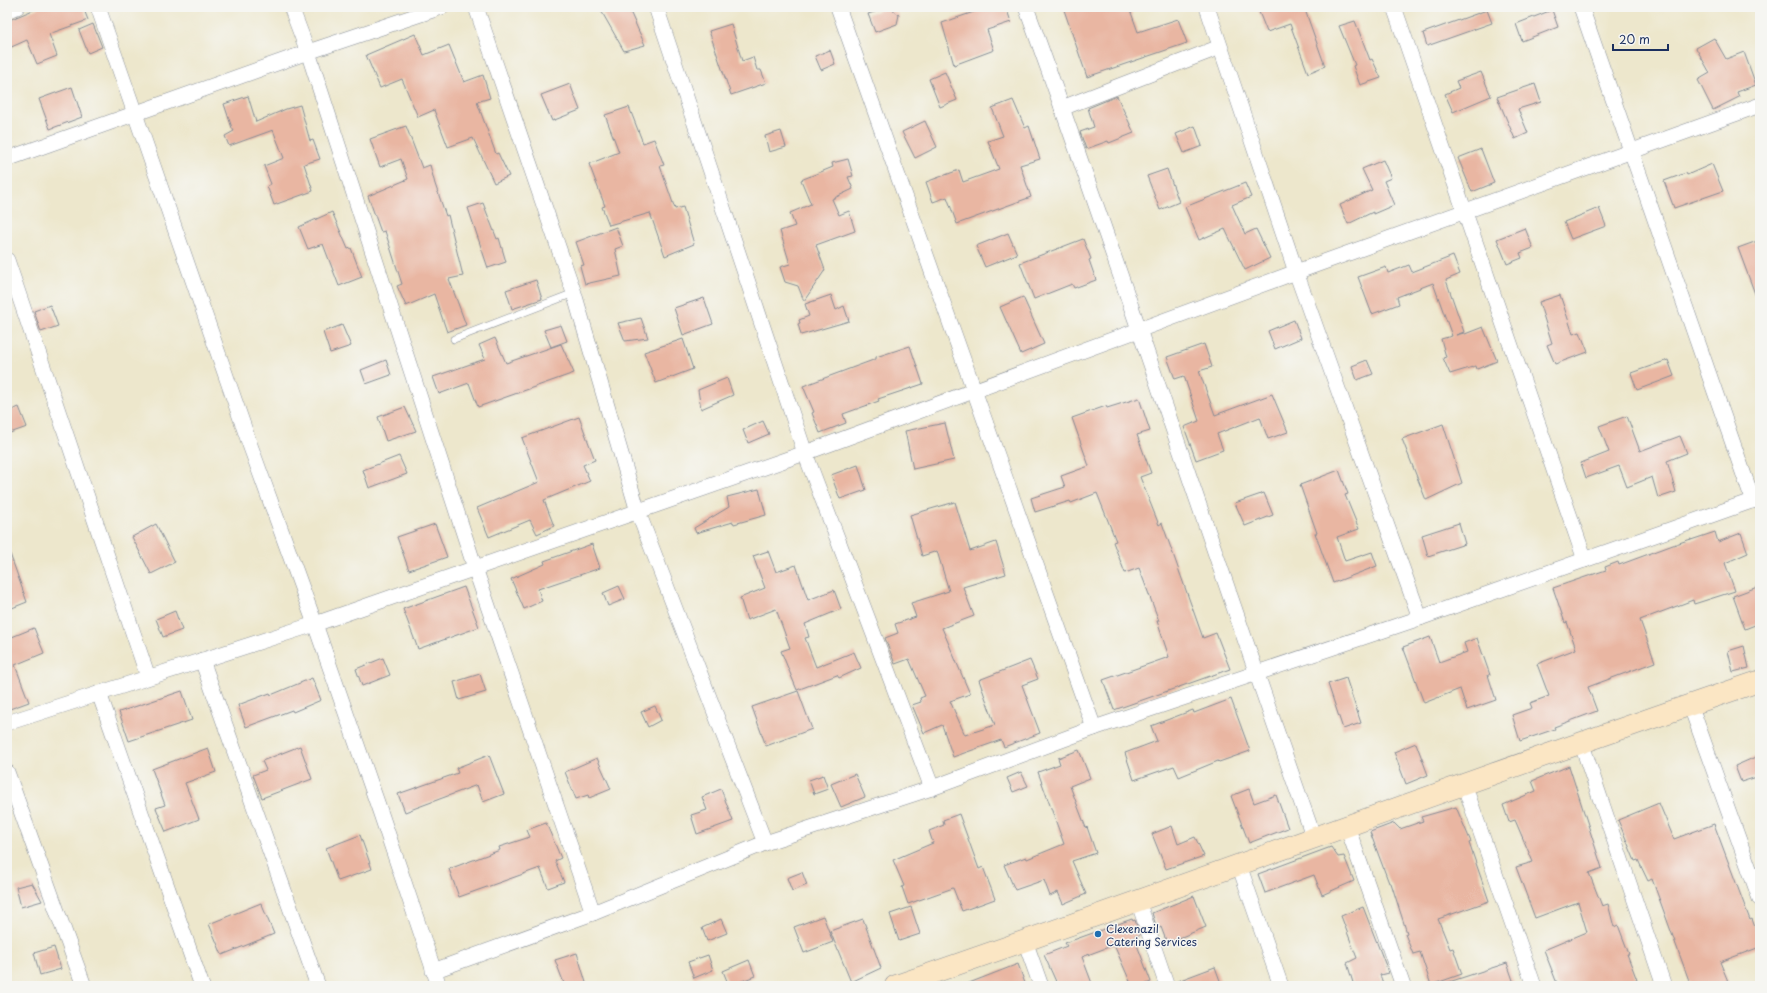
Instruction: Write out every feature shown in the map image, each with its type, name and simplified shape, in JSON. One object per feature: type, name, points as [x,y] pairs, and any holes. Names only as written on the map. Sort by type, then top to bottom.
[{"type":"street","points":[[7,10],[17,7]]},
{"type":"street","points":[[98,7],[250,445],[315,624],[439,986]]},
{"type":"street","points":[[291,7],[308,52],[475,568],[593,913]]},
{"type":"street","points":[[7,159],[308,52],[442,7]]},
{"type":"street","points":[[476,7],[574,293],[638,512],[765,843]]},
{"type":"street","points":[[656,7],[805,453],[932,788]]},
{"type":"street","points":[[838,7],[1094,728]]},
{"type":"street","points":[[1026,7],[1140,330],[1256,674],[1314,838]]},
{"type":"street","points":[[1207,7],[1296,272],[1420,618]]},
{"type":"street","points":[[1394,7],[1466,211],[1585,560]]},
{"type":"street","points":[[433,971],[593,913],[765,843],[932,788],[1094,728],[1420,618],[1756,499],[1581,7]]},
{"type":"street","points":[[1062,108],[1220,47]]},
{"type":"street","points":[[7,723],[315,624],[638,512],[805,453],[1296,272],[1760,105]]},
{"type":"street","points":[[7,260],[148,677]]},
{"type":"street","points":[[202,660],[318,986]]},
{"type":"street","points":[[908,984],[1581,742],[1760,680]]},
{"type":"street","points":[[99,693],[202,986]]},
{"type":"street","points":[[1690,704],[1760,899]]},
{"type":"street","points":[[1581,742],[1664,986]]},
{"type":"street","points":[[7,772],[84,986]]},
{"type":"street","points":[[1464,784],[1534,986]]},
{"type":"street","points":[[1347,826],[1403,986]]},
{"type":"street","points":[[1239,865],[1281,986]]},
{"type":"street","points":[[1138,901],[1167,986]]},
{"type":"street","points":[[1025,941],[1041,986]]},
{"type":"lane","points":[[454,339],[574,293]]},
{"type":"building","points":[[40,7],[83,7],[88,20],[49,34],[57,56],[37,64],[27,40],[7,49],[7,21]]},
{"type":"building","points":[[599,7],[628,7],[645,45],[624,51]]},
{"type":"building","points":[[890,7],[899,15],[897,24],[875,32],[868,14]]},
{"type":"building","points":[[988,7],[1006,7],[1011,22],[987,30],[994,50],[954,65],[942,23]]},
{"type":"building","points":[[1063,7],[1129,7],[1138,32],[1178,19],[1187,43],[1087,77]]},
{"type":"building","points":[[1257,7],[1304,7],[1325,66],[1308,73],[1290,24],[1267,32]]},
{"type":"building","points":[[1487,10],[1492,23],[1427,46],[1423,33]]},
{"type":"building","points":[[1552,10],[1558,27],[1522,41],[1516,24]]},
{"type":"building","points":[[1355,21],[1370,60],[1372,59],[1381,78],[1360,85],[1353,66],[1355,65],[1339,26]]},
{"type":"building","points":[[93,24],[102,47],[88,53],[79,30]]},
{"type":"building","points":[[731,24],[742,61],[753,57],[757,70],[761,70],[766,83],[731,95],[709,31]]},
{"type":"building","points":[[415,34],[424,55],[449,45],[464,82],[483,75],[490,98],[477,102],[496,154],[498,153],[509,176],[494,183],[473,138],[448,147],[434,110],[418,117],[402,79],[380,88],[366,55]]},
{"type":"building","points":[[1714,38],[1726,59],[1744,52],[1756,85],[1737,92],[1739,97],[1713,110],[1698,80],[1710,73],[1696,48]]},
{"type":"building","points":[[830,50],[835,64],[821,70],[815,56]]},
{"type":"building","points":[[945,72],[957,100],[940,107],[929,79]]},
{"type":"building","points":[[1481,72],[1491,96],[1453,112],[1445,94],[1459,88],[1456,81]]},
{"type":"building","points":[[570,84],[580,110],[552,121],[541,95]]},
{"type":"building","points":[[1535,84],[1541,102],[1518,109],[1528,133],[1515,139],[1497,97]]},
{"type":"building","points":[[72,87],[82,117],[50,129],[39,99]]},
{"type":"building","points":[[248,96],[256,122],[286,109],[300,105],[310,141],[313,140],[320,159],[304,164],[313,191],[274,205],[267,186],[271,184],[264,166],[284,158],[273,130],[229,146],[225,136],[234,131],[224,104]]},
{"type":"building","points":[[1117,96],[1134,133],[1109,143],[1108,141],[1086,149],[1080,132],[1094,127],[1088,108]]},
{"type":"building","points":[[1013,100],[1025,128],[1029,126],[1040,159],[1020,165],[1031,197],[957,224],[947,197],[933,202],[926,182],[959,170],[963,182],[999,169],[988,141],[1003,136],[992,108]]},
{"type":"building","points":[[629,107],[643,143],[654,139],[664,165],[660,166],[675,209],[683,207],[694,244],[665,256],[650,213],[609,225],[602,207],[605,206],[589,164],[619,152],[605,115]]},
{"type":"building","points":[[925,121],[937,147],[915,158],[902,132]]},
{"type":"building","points":[[406,126],[422,168],[430,165],[446,216],[448,215],[463,276],[449,279],[466,325],[447,332],[434,294],[406,306],[397,286],[402,284],[385,231],[381,232],[368,196],[408,179],[401,159],[380,167],[370,139]]},
{"type":"building","points":[[1195,126],[1202,146],[1184,153],[1176,134]]},
{"type":"building","points":[[781,131],[786,147],[769,152],[765,136]]},
{"type":"building","points":[[1481,149],[1494,183],[1472,192],[1458,158]]},
{"type":"building","points":[[848,159],[853,176],[848,177],[853,189],[832,199],[839,215],[849,211],[855,231],[816,245],[825,270],[804,301],[798,286],[785,282],[780,267],[790,264],[780,231],[795,226],[790,213],[811,204],[801,180],[833,167],[832,163]]},
{"type":"building","points":[[1383,160],[1391,178],[1384,181],[1394,205],[1373,214],[1373,212],[1348,224],[1340,205],[1372,190],[1362,169]]},
{"type":"building","points":[[1712,164],[1723,191],[1674,208],[1664,181],[1686,173],[1687,175]]},
{"type":"building","points":[[1167,169],[1179,202],[1160,210],[1147,176]]},
{"type":"building","points":[[1245,183],[1251,197],[1232,205],[1245,234],[1256,229],[1270,258],[1245,270],[1225,229],[1199,240],[1185,207]]},
{"type":"building","points":[[483,203],[497,239],[499,238],[506,262],[488,268],[468,208]]},
{"type":"building","points":[[1599,208],[1606,226],[1571,239],[1564,222]]},
{"type":"building","points":[[332,212],[348,249],[351,248],[362,277],[339,286],[323,244],[308,249],[299,227]]},
{"type":"building","points":[[616,227],[623,246],[615,249],[621,276],[585,284],[580,266],[584,265],[576,242]]},
{"type":"building","points":[[1525,228],[1533,248],[1520,253],[1522,258],[1507,264],[1497,239]]},
{"type":"building","points":[[1008,233],[1017,254],[985,267],[976,246]]},
{"type":"building","points":[[1083,239],[1091,259],[1089,260],[1096,280],[1074,288],[1072,284],[1034,299],[1020,263]]},
{"type":"building","points":[[1760,240],[1760,302],[1758,302],[1738,248]]},
{"type":"building","points":[[1453,256],[1460,274],[1446,280],[1464,332],[1456,335],[1465,334],[1483,327],[1497,361],[1477,369],[1476,366],[1450,374],[1443,358],[1446,357],[1441,339],[1452,336],[1433,283],[1397,297],[1399,304],[1372,314],[1358,277],[1386,267],[1388,273],[1409,265],[1412,272]]},
{"type":"building","points":[[536,280],[542,299],[512,309],[506,290]]},
{"type":"building","points":[[831,295],[836,310],[844,306],[849,321],[801,335],[798,324],[800,323],[799,320],[809,316],[805,304]]},
{"type":"building","points":[[1560,295],[1573,334],[1580,332],[1588,352],[1555,364],[1547,345],[1552,343],[1539,302]]},
{"type":"building","points":[[1023,297],[1044,344],[1021,354],[1000,307]]},
{"type":"building","points":[[704,298],[713,324],[683,335],[674,308]]},
{"type":"building","points":[[50,305],[58,326],[41,332],[34,311]]},
{"type":"building","points":[[641,318],[648,338],[625,341],[618,323]]},
{"type":"building","points":[[1294,320],[1301,338],[1275,349],[1268,331]]},
{"type":"building","points":[[342,325],[351,346],[330,353],[323,332]]},
{"type":"building","points":[[561,325],[567,341],[551,347],[544,330]]},
{"type":"building","points":[[495,338],[506,363],[561,344],[574,373],[478,407],[469,383],[439,394],[433,377],[485,359],[479,345]]},
{"type":"building","points":[[683,339],[693,369],[656,383],[644,352]]},
{"type":"building","points":[[1204,344],[1212,367],[1199,371],[1215,415],[1272,394],[1288,432],[1268,439],[1260,417],[1217,434],[1223,450],[1196,460],[1184,427],[1199,421],[1184,376],[1175,379],[1167,357]]},
{"type":"building","points":[[910,346],[923,384],[878,399],[879,401],[843,414],[846,423],[820,433],[812,413],[814,412],[803,386],[876,359],[876,357]]},
{"type":"building","points":[[386,360],[391,375],[366,384],[361,370]]},
{"type":"building","points":[[1367,360],[1373,374],[1357,380],[1352,366]]},
{"type":"building","points":[[1668,360],[1674,376],[1637,390],[1631,373]]},
{"type":"building","points":[[727,378],[733,395],[701,409],[698,390]]},
{"type":"building","points":[[1139,398],[1150,431],[1137,435],[1151,473],[1140,477],[1159,525],[1162,523],[1203,638],[1216,633],[1230,669],[1114,710],[1103,680],[1169,657],[1157,621],[1159,621],[1139,568],[1125,573],[1113,542],[1116,541],[1097,493],[1071,503],[1070,501],[1035,512],[1031,498],[1065,487],[1061,476],[1089,466],[1072,418],[1106,406],[1107,408]]},
{"type":"building","points":[[19,407],[27,427],[7,434],[7,412]]},
{"type":"building","points":[[405,407],[416,431],[386,441],[378,417]]},
{"type":"building","points":[[1627,416],[1640,451],[1680,436],[1687,453],[1667,461],[1676,492],[1658,498],[1652,477],[1627,487],[1619,466],[1586,478],[1581,463],[1609,452],[1599,426]]},
{"type":"building","points":[[579,417],[595,460],[583,465],[590,481],[544,500],[554,526],[537,534],[530,520],[489,537],[477,508],[539,482],[522,438]]},
{"type":"building","points":[[763,421],[769,434],[748,443],[743,430]]},
{"type":"building","points":[[945,423],[954,460],[913,469],[905,431]]},
{"type":"building","points":[[1443,424],[1462,483],[1426,500],[1402,439]]},
{"type":"building","points":[[399,456],[407,474],[369,488],[363,470]]},
{"type":"building","points":[[858,465],[866,490],[840,499],[831,475]]},
{"type":"building","points":[[1339,470],[1348,494],[1345,495],[1359,529],[1337,537],[1345,561],[1372,552],[1377,566],[1333,583],[1300,485]]},
{"type":"building","points":[[759,489],[766,515],[734,524],[733,522],[696,533],[694,528],[729,507],[727,497]]},
{"type":"building","points":[[1264,493],[1273,515],[1245,526],[1235,503]]},
{"type":"building","points":[[955,502],[970,551],[996,542],[1006,574],[963,587],[974,616],[942,628],[970,694],[950,701],[965,735],[995,725],[979,680],[1030,660],[1038,679],[1022,685],[1040,733],[1004,747],[1001,740],[953,757],[942,725],[924,733],[912,705],[921,702],[920,698],[925,696],[909,659],[895,664],[885,638],[898,633],[895,624],[916,617],[911,603],[949,591],[937,551],[922,556],[910,515]]},
{"type":"building","points":[[1459,523],[1465,544],[1428,556],[1422,535]]},
{"type":"building","points":[[156,524],[175,562],[151,574],[132,537]]},
{"type":"building","points":[[435,524],[447,557],[409,570],[397,537]]},
{"type":"building","points":[[1715,532],[1718,542],[1741,533],[1748,553],[1725,563],[1735,591],[1694,604],[1693,600],[1640,620],[1655,662],[1588,687],[1597,711],[1554,727],[1555,729],[1520,741],[1512,715],[1532,708],[1530,703],[1549,696],[1537,664],[1576,649],[1553,588],[1606,570],[1605,567],[1618,562],[1619,565],[1673,545]]},
{"type":"building","points":[[592,544],[600,568],[538,589],[542,601],[524,609],[511,579],[545,564],[544,561]]},
{"type":"building","points":[[9,551],[27,602],[7,610],[7,552]]},
{"type":"building","points":[[768,551],[776,572],[796,565],[808,600],[834,590],[841,609],[805,624],[809,637],[805,638],[816,667],[854,652],[861,668],[839,678],[837,675],[797,690],[781,651],[790,648],[776,609],[747,620],[740,598],[765,588],[753,556]]},
{"type":"building","points":[[619,586],[625,599],[608,606],[603,593]]},
{"type":"building","points":[[1760,586],[1760,623],[1745,629],[1733,596]]},
{"type":"building","points":[[464,587],[479,627],[418,649],[403,609]]},
{"type":"building","points":[[175,611],[182,630],[163,637],[156,619]]},
{"type":"building","points":[[34,628],[44,653],[15,665],[29,702],[7,710],[7,639]]},
{"type":"building","points":[[1430,637],[1439,662],[1467,652],[1464,643],[1477,638],[1490,675],[1488,675],[1496,700],[1467,710],[1460,689],[1424,703],[1403,647]]},
{"type":"building","points":[[1744,646],[1749,668],[1733,672],[1728,651]]},
{"type":"building","points":[[383,658],[390,675],[362,686],[356,669]]},
{"type":"building","points":[[480,674],[486,692],[459,700],[454,682]]},
{"type":"building","points":[[312,678],[321,700],[293,712],[292,710],[246,727],[238,705],[270,693],[271,695]]},
{"type":"building","points":[[1346,678],[1361,723],[1343,729],[1328,684]]},
{"type":"building","points":[[182,691],[192,720],[129,741],[119,712]]},
{"type":"building","points":[[798,691],[812,729],[766,746],[752,707]]},
{"type":"building","points":[[1231,699],[1250,751],[1219,762],[1218,761],[1179,777],[1174,766],[1134,780],[1125,753],[1157,741],[1151,726],[1193,710],[1194,713]]},
{"type":"building","points":[[655,706],[661,720],[648,727],[641,712]]},
{"type":"building","points":[[1416,743],[1428,775],[1406,784],[1394,752]]},
{"type":"building","points":[[300,746],[312,779],[262,798],[253,775],[266,770],[262,761]]},
{"type":"building","points":[[208,748],[216,772],[185,783],[199,819],[166,832],[156,808],[165,805],[152,769]]},
{"type":"building","points":[[1079,750],[1090,778],[1070,786],[1096,853],[1072,861],[1086,894],[1063,904],[1058,892],[1050,896],[1044,880],[1015,890],[1004,865],[1026,857],[1027,859],[1064,844],[1038,772],[1060,764],[1058,758]]},
{"type":"building","points":[[489,755],[504,794],[483,802],[477,785],[405,812],[398,794],[458,773],[456,768]]},
{"type":"building","points":[[1760,755],[1760,776],[1741,782],[1735,766]]},
{"type":"building","points":[[597,758],[611,789],[589,798],[588,795],[576,799],[565,772]]},
{"type":"building","points":[[1569,766],[1602,868],[1589,873],[1602,906],[1608,904],[1614,927],[1618,925],[1637,980],[1622,986],[1558,986],[1544,950],[1587,932],[1578,902],[1535,918],[1516,867],[1533,862],[1515,820],[1509,822],[1503,805],[1536,791],[1532,781]]},
{"type":"building","points":[[1021,772],[1028,786],[1013,792],[1007,778]]},
{"type":"building","points":[[855,774],[865,797],[841,807],[831,784]]},
{"type":"building","points":[[823,775],[828,789],[814,794],[809,780]]},
{"type":"building","points":[[721,789],[733,821],[697,834],[691,815],[707,810],[702,797]]},
{"type":"building","points":[[1249,789],[1254,803],[1276,795],[1288,828],[1249,843],[1231,796]]},
{"type":"building","points":[[1659,803],[1674,839],[1714,824],[1750,920],[1752,919],[1760,941],[1760,947],[1720,962],[1730,986],[1691,986],[1652,879],[1648,881],[1638,860],[1635,861],[1618,820]]},
{"type":"building","points":[[1456,807],[1471,842],[1469,843],[1489,901],[1438,919],[1450,949],[1453,948],[1462,974],[1431,985],[1420,952],[1413,954],[1405,934],[1407,933],[1391,883],[1389,883],[1370,832],[1394,823],[1400,829],[1423,821],[1421,817]]},
{"type":"building","points":[[959,814],[979,869],[983,867],[995,899],[962,911],[953,888],[908,904],[902,887],[904,886],[893,860],[933,843],[929,831],[944,825],[943,820]]},
{"type":"building","points":[[546,823],[561,858],[555,861],[564,882],[548,888],[540,868],[459,897],[449,869],[500,850],[499,847],[530,837],[527,830]]},
{"type":"building","points":[[1172,826],[1178,844],[1195,837],[1204,856],[1166,869],[1152,834]]},
{"type":"building","points":[[360,835],[372,869],[338,881],[326,848]]},
{"type":"building","points":[[1331,847],[1338,857],[1344,856],[1354,881],[1322,895],[1314,875],[1265,893],[1258,874]]},
{"type":"building","points":[[802,872],[807,885],[792,891],[787,878]]},
{"type":"building","points":[[32,883],[42,901],[21,907],[16,887]]},
{"type":"building","points":[[1194,896],[1206,927],[1167,943],[1161,927],[1157,929],[1152,913]]},
{"type":"building","points":[[261,903],[274,934],[222,955],[209,924]]},
{"type":"building","points":[[911,907],[920,934],[899,941],[890,914]]},
{"type":"building","points":[[1363,907],[1388,973],[1380,975],[1384,986],[1354,986],[1347,963],[1357,958],[1341,916]]},
{"type":"building","points":[[823,916],[833,942],[804,953],[794,927]]},
{"type":"building","points":[[721,919],[727,933],[707,941],[702,928]]},
{"type":"building","points":[[863,919],[881,968],[851,982],[830,931]]},
{"type":"building","points":[[1132,919],[1133,921],[1135,920],[1140,935],[1134,937],[1151,982],[1141,986],[1132,986],[1114,945],[1082,957],[1093,986],[1058,986],[1044,955],[1067,946],[1065,943]]},
{"type":"building","points":[[54,947],[61,969],[40,975],[34,953]]},
{"type":"building","points":[[577,953],[587,986],[565,986],[555,960]]},
{"type":"building","points":[[708,955],[713,970],[694,978],[688,962]]},
{"type":"building","points":[[749,960],[755,976],[729,986],[723,971]]},
{"type":"building","points":[[1507,963],[1515,986],[1446,986],[1446,983]]},
{"type":"building","points":[[1018,964],[1026,986],[964,986],[964,985]]},
{"type":"building","points":[[1215,967],[1222,986],[1176,986],[1175,982]]},
{"type":"place","name":"Clexenazil Catering Services","points":[[1098,934]]}]
